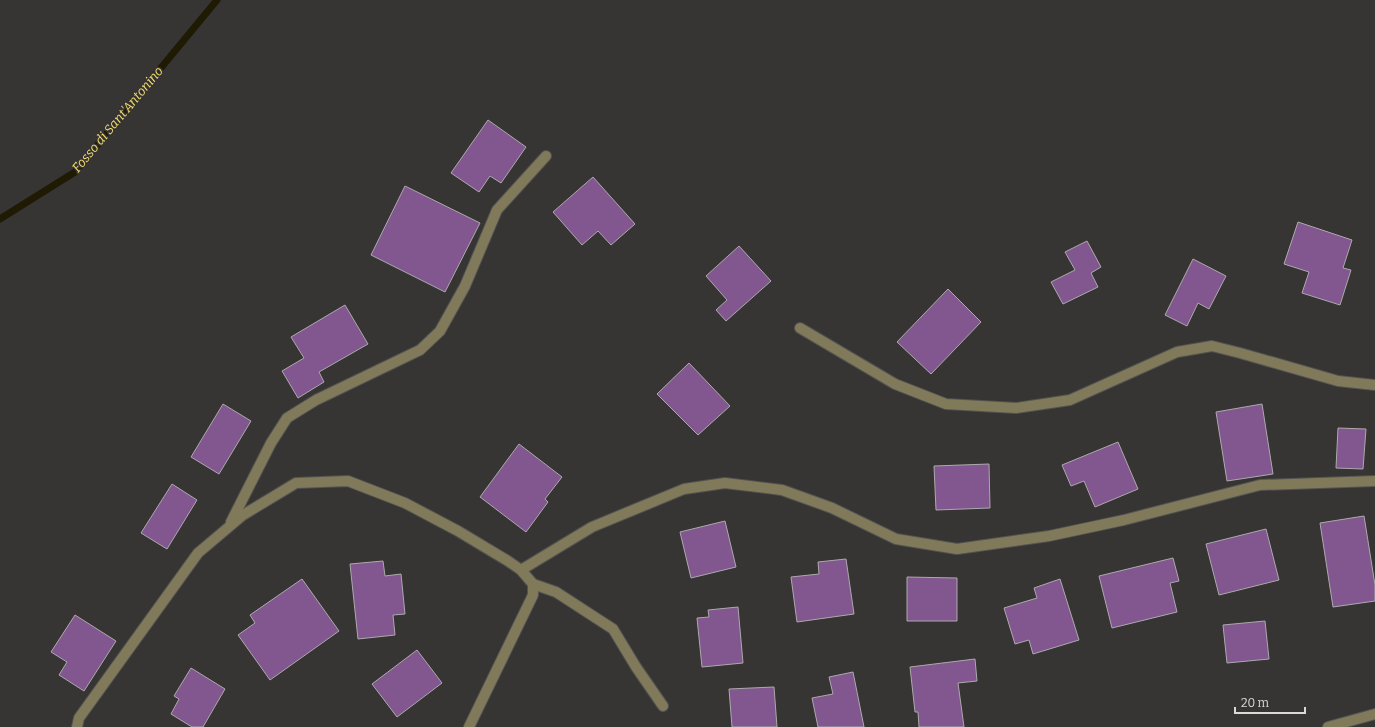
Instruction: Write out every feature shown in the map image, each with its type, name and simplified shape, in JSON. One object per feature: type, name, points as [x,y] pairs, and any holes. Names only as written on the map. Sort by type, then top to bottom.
[{"type":"street","points":[[228,528],[271,443],[287,418],[316,400],[420,350],[440,331],[465,286],[497,210],[546,156]]},
{"type":"street","points":[[800,328],[895,384],[946,404],[1016,408],[1070,400],[1116,378],[1178,352],[1212,346],[1338,381],[1375,385]]},
{"type":"street","points":[[77,727],[79,718],[198,553],[243,515],[296,483],[348,481],[405,503],[458,531],[521,570],[533,584],[556,592],[613,629],[636,667],[663,706]]},
{"type":"street","points":[[521,570],[592,527],[684,489],[724,483],[782,490],[832,508],[896,539],[957,549],[1049,536],[1124,520],[1260,485],[1375,481]]},
{"type":"street","points":[[470,727],[533,595],[533,584]]},
{"type":"street","points":[[1328,727],[1375,714]]},
{"type":"building","points":[[488,120],[526,147],[501,183],[490,176],[479,192],[451,173]]},
{"type":"building","points":[[593,177],[635,224],[611,245],[598,231],[582,245],[553,212]]},
{"type":"building","points":[[405,186],[480,223],[445,292],[371,255]]},
{"type":"building","points":[[1298,222],[1352,240],[1343,268],[1351,270],[1340,305],[1302,293],[1309,272],[1284,264]]},
{"type":"building","points":[[1087,241],[1101,267],[1091,273],[1098,287],[1063,304],[1051,282],[1075,270],[1065,252]]},
{"type":"building","points":[[739,246],[771,281],[726,321],[716,310],[727,300],[706,276]]},
{"type":"building","points":[[1193,259],[1226,276],[1209,309],[1198,303],[1187,326],[1165,315]]},
{"type":"building","points":[[948,289],[981,322],[931,374],[897,342]]},
{"type":"building","points":[[345,305],[368,344],[319,372],[324,382],[298,398],[282,371],[304,358],[291,337]]},
{"type":"building","points":[[689,363],[730,406],[698,435],[657,394]]},
{"type":"building","points":[[223,404],[251,421],[219,474],[191,457]]},
{"type":"building","points":[[1262,404],[1273,474],[1227,481],[1216,412]]},
{"type":"building","points":[[1338,428],[1366,429],[1363,469],[1336,468]]},
{"type":"building","points":[[1118,442],[1138,489],[1095,507],[1084,481],[1071,486],[1062,465]]},
{"type":"building","points":[[519,444],[562,477],[545,499],[548,502],[526,532],[480,497]]},
{"type":"building","points":[[989,464],[990,508],[936,510],[934,466]]},
{"type":"building","points":[[172,484],[197,500],[167,549],[141,533]]},
{"type":"building","points":[[1364,516],[1375,585],[1375,601],[1333,607],[1320,523]]},
{"type":"building","points":[[725,521],[736,567],[691,578],[680,532]]},
{"type":"building","points":[[1266,529],[1279,580],[1219,595],[1206,544]]},
{"type":"building","points":[[1173,558],[1179,581],[1170,583],[1177,612],[1112,628],[1099,576]]},
{"type":"building","points":[[846,559],[854,614],[797,622],[791,577],[819,574],[818,562]]},
{"type":"building","points":[[383,561],[385,576],[401,574],[405,614],[393,615],[395,635],[358,639],[350,564]]},
{"type":"building","points":[[907,577],[957,578],[957,621],[907,621]]},
{"type":"building","points":[[302,579],[339,631],[270,680],[238,635],[255,623],[250,615]]},
{"type":"building","points":[[1060,579],[1079,640],[1033,654],[1029,640],[1015,644],[1004,608],[1037,598],[1034,588]]},
{"type":"building","points":[[738,607],[743,663],[702,667],[697,618],[709,617],[708,610]]},
{"type":"building","points":[[75,615],[116,641],[84,691],[59,675],[67,662],[51,652]]},
{"type":"building","points":[[1265,621],[1269,659],[1227,663],[1223,625]]},
{"type":"building","points":[[417,650],[442,683],[397,717],[372,684]]},
{"type":"building","points":[[975,659],[977,681],[958,683],[964,727],[919,727],[918,712],[915,712],[910,667]]},
{"type":"building","points":[[191,668],[225,689],[203,727],[192,727],[171,714],[179,699],[174,696]]},
{"type":"building","points":[[853,672],[864,727],[818,727],[812,698],[833,694],[829,677]]},
{"type":"building","points":[[774,687],[777,727],[732,727],[729,689]]},
{"type":"waterway","name":"Fosso di Sant'Antonino","points":[[0,219],[75,172],[217,0]]}]
